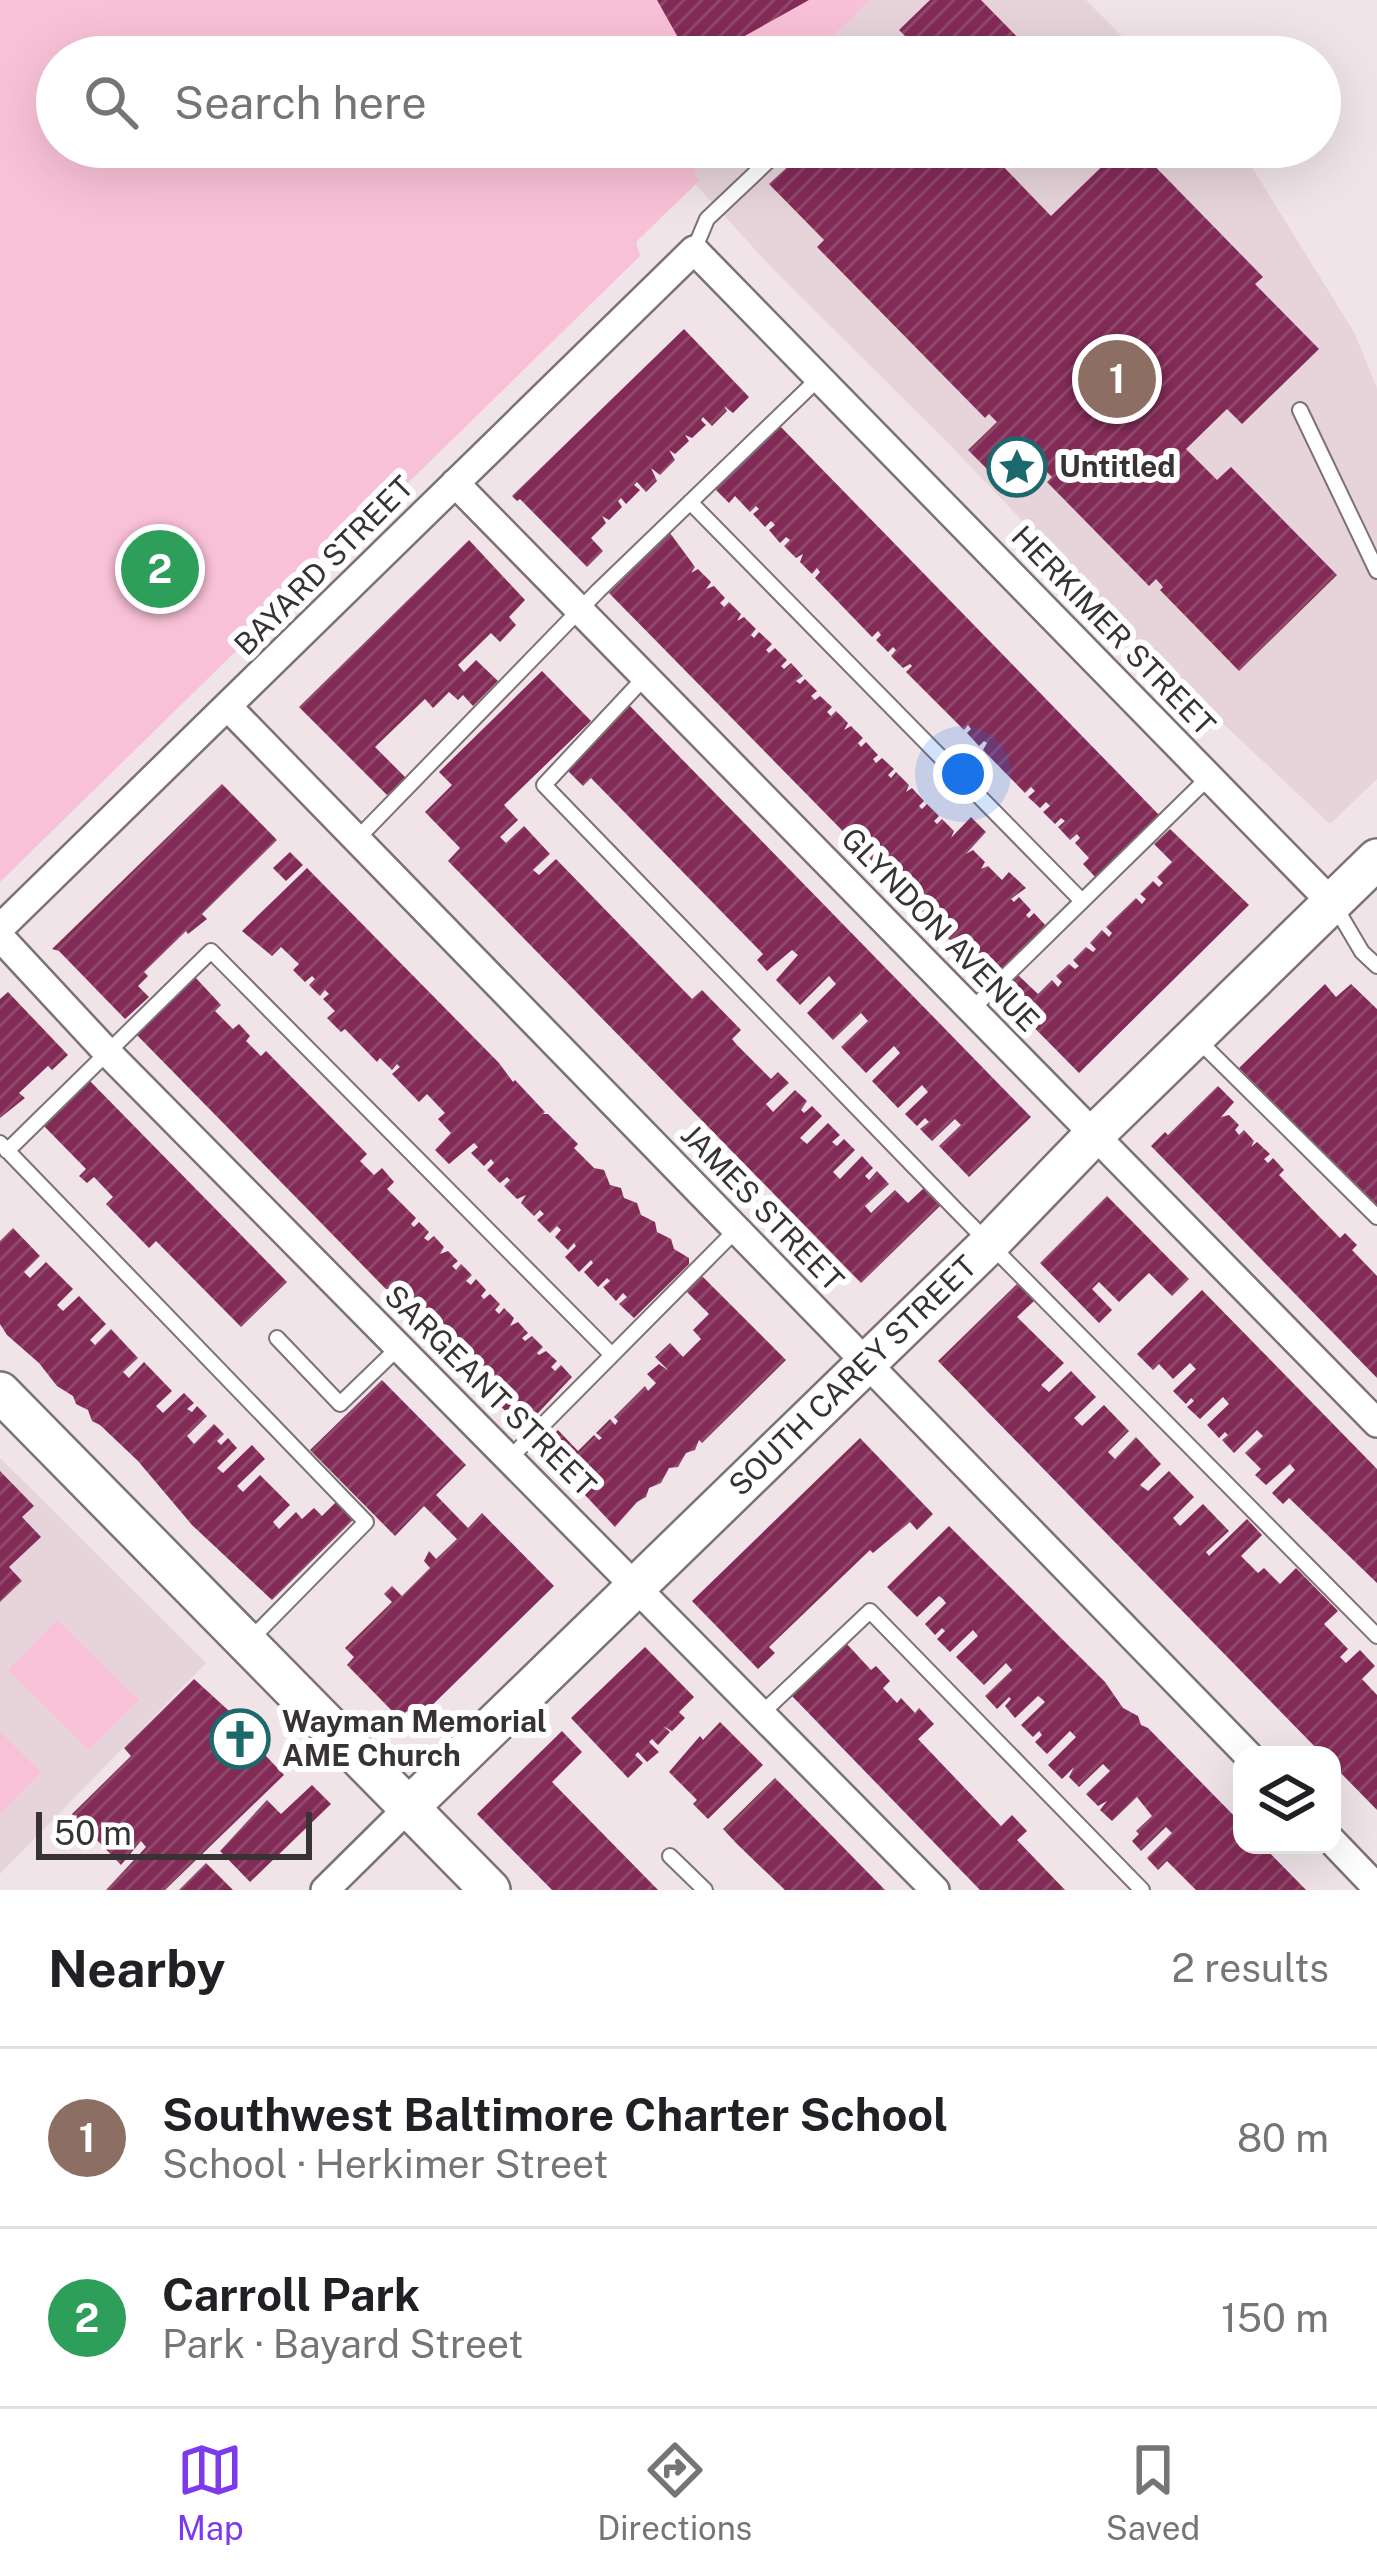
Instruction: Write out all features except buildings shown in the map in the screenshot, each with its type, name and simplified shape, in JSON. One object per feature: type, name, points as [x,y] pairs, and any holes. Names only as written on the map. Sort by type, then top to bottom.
[{"type":"main road","name":"SOUTH CAREY STREET","points":[[409,1807],[867,1364],[1377,859]]},
{"type":"main road","points":[[0,1391],[490,1890]]},
{"type":"street","name":"HERKIMER STREET","points":[[694,250],[1333,904]]},
{"type":"street","name":"BAYARD STREET","points":[[0,928],[694,250]]},
{"type":"street","name":"GLYNDON AVENUE","points":[[455,483],[1377,1423]]},
{"type":"street","name":"JAMES STREET","points":[[228,707],[1239,1746]]},
{"type":"street","name":"SARGEANT STREET","points":[[0,938],[934,1890]]},
{"type":"street","name":"SOUTH CAREY STREET","points":[[325,1890],[409,1807]]},
{"type":"street","points":[[1341,1850],[1377,1888]]},
{"type":"lane","points":[[694,250],[707,219],[761,168]]},
{"type":"lane","points":[[357,838],[580,609],[819,377]]},
{"type":"lane","points":[[1300,410],[1377,572]]},
{"type":"lane","points":[[690,502],[1082,901]]},
{"type":"lane","points":[[646,676],[544,785],[1377,1636]]},
{"type":"lane","points":[[971,1010],[1209,776]]},
{"type":"lane","points":[[1333,904],[1362,952],[1377,966]]},
{"type":"lane","points":[[248,1643],[366,1522],[4,1147],[211,951],[612,1355]]},
{"type":"lane","points":[[1194,1036],[1377,1217]]},
{"type":"lane","points":[[510,1457],[737,1229]]},
{"type":"lane","points":[[277,1338],[340,1404],[400,1346]]},
{"type":"lane","points":[[761,1714],[870,1610],[1142,1890]]},
{"type":"lane","points":[[670,1856],[705,1890]]},
{"type":"shaded area","points":[[0,0],[870,0],[833,36],[36,36],[36,168],[698,168],[693,173],[700,180],[636,242],[640,256],[0,882]]},
{"type":"shaded area","points":[[866,0],[1086,0],[1122,36],[829,36]]},
{"type":"shaded area","points":[[694,168],[1252,168],[1354,332],[1377,388],[1377,779],[1330,824],[1152,657],[687,175]]},
{"type":"shaded area","points":[[0,1458],[206,1663],[0,1874]]},
{"type":"shaded area","points":[[57,1620],[139,1700],[89,1750],[8,1670]]},
{"type":"shaded area","points":[[0,1731],[41,1772],[0,1814]]},
{"type":"place","name":"Southwest Baltimore Charter School","points":[[1117,379]]},
{"type":"place","name":"Untitled","points":[[1017,467]]},
{"type":"place","name":"Carroll Park","points":[[160,569]]},
{"type":"place","name":"Wayman Memorial AME Church","points":[[240,1739]]}]
